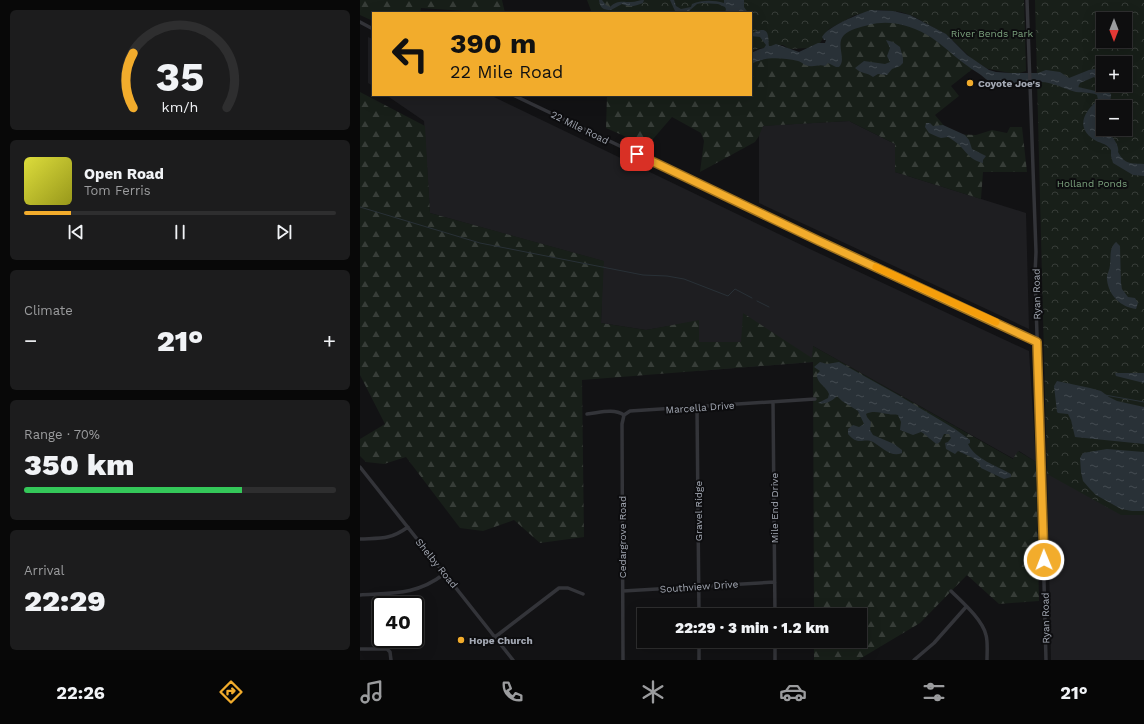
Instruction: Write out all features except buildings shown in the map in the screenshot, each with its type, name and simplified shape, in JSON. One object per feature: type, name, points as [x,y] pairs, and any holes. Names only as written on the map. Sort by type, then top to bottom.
[{"type":"street","name":"Ryan Road","points":[[1028,0],[1046,660]]},
{"type":"street","points":[[360,22],[372,28]]},
{"type":"street","name":"22 Mile Road","points":[[515,96],[813,238],[1037,342]]},
{"type":"street","name":"Marcella Drive","points":[[587,414],[612,411],[620,412],[624,415],[630,411],[815,399]]},
{"type":"street","name":"Mile End Drive","points":[[773,402],[775,608]]},
{"type":"street","name":"Gravel Ridge","points":[[698,407],[699,608]]},
{"type":"street","name":"Cedargrove Road","points":[[623,660],[622,424],[624,415]]},
{"type":"street","name":"Shelby Road","points":[[360,467],[513,660]]},
{"type":"street","points":[[360,539],[390,538],[408,527]]},
{"type":"street","points":[[360,595],[412,591],[425,586],[444,574]]},
{"type":"street","name":"Southview Drive","points":[[623,591],[699,585],[775,582]]},
{"type":"street","points":[[496,637],[559,588],[568,588],[583,594]]},
{"type":"street","points":[[951,591],[984,628],[987,639],[986,660]]},
{"type":"street","points":[[914,660],[930,648],[966,607]]},
{"type":"street","points":[[699,648],[699,660]]},
{"type":"street","points":[[775,648],[775,660]]},
{"type":"street","points":[[360,649],[387,649],[390,652],[391,660]]},
{"type":"shaded area","points":[[368,37],[372,39],[372,85],[368,83]]},
{"type":"shaded area","points":[[387,96],[492,96],[812,250],[1029,351],[1036,462],[1019,451],[1014,459],[813,346],[813,362],[699,371],[699,321],[646,330],[601,323],[603,261],[430,213],[424,121]]},
{"type":"shaded area","points":[[849,121],[895,144],[895,172],[1026,213],[1029,329],[759,203],[759,126]]},
{"type":"shaded area","points":[[1047,472],[1127,515],[1144,515],[1144,660],[1051,660]]},
{"type":"green space","points":[[360,0],[502,0],[505,12],[466,12],[421,8],[420,12],[372,12],[372,21],[360,15]]},
{"type":"green space","points":[[587,0],[730,0],[732,12],[592,12]]},
{"type":"green space","name":"River Bends Park","points":[[623,0],[1024,0],[1026,71],[1016,74],[988,69],[972,59],[947,35],[913,16],[901,12],[880,10],[855,15],[829,29],[820,43],[808,48],[789,49],[783,45],[775,45],[770,49],[761,48],[752,51],[752,12],[645,12]]},
{"type":"green space","name":"Holland Ponds","points":[[1035,0],[1144,0],[1144,515],[1121,515],[1047,474]]},
{"type":"green space","points":[[894,16],[935,34],[975,67],[951,86],[959,96],[935,115],[951,134],[976,135],[992,130],[1007,133],[1010,127],[1022,127],[1027,172],[983,172],[981,199],[895,172],[895,144],[849,121],[763,126],[755,142],[700,172],[704,141],[701,133],[672,117],[647,146],[606,128],[607,96],[752,96],[752,57],[810,54],[856,22]]},
{"type":"green space","points":[[360,92],[425,126],[430,213],[604,261],[601,323],[646,330],[699,320],[699,342],[741,342],[743,313],[812,358],[813,346],[1013,459],[1018,451],[1036,462],[1039,601],[999,604],[967,575],[920,623],[858,660],[814,660],[814,648],[867,648],[867,608],[814,608],[813,362],[582,380],[584,537],[540,543],[514,520],[483,531],[460,528],[406,457],[384,464],[366,462],[360,456],[360,439],[385,424],[360,375]]},
{"type":"water","points":[[599,0],[602,0],[610,7],[617,2],[644,0],[643,3],[637,5],[630,6],[622,4],[611,10],[606,10],[602,8]]},
{"type":"water","points":[[670,0],[674,0],[676,6],[681,9],[691,7],[692,4],[704,1],[724,3],[724,0],[744,0],[744,7],[747,12],[725,12],[725,7],[718,4],[702,3],[697,4],[689,11],[675,11]]},
{"type":"water","points":[[871,10],[893,11],[910,15],[946,34],[967,55],[989,70],[1010,73],[1038,73],[1046,70],[1060,72],[1069,78],[1096,68],[1096,79],[1094,77],[1080,83],[1078,87],[1096,92],[1108,92],[1111,94],[1111,99],[1098,100],[1097,95],[1095,94],[1076,92],[1043,82],[1010,85],[999,85],[993,83],[966,65],[932,38],[918,30],[893,23],[877,23],[859,27],[844,35],[841,43],[842,60],[839,67],[828,63],[825,66],[808,66],[798,61],[780,59],[768,59],[752,64],[752,53],[764,48],[766,45],[760,37],[752,36],[752,33],[764,30],[768,35],[769,46],[776,44],[799,52],[818,43],[825,43],[826,40],[822,37],[830,29],[844,21]]},
{"type":"water","points":[[886,40],[893,42],[900,47],[903,63],[900,66],[892,69],[887,75],[878,74],[873,77],[869,74],[860,72],[855,68],[864,61],[885,64],[890,62],[887,56],[890,48]]},
{"type":"water","points":[[1096,102],[1096,136],[1112,136],[1118,146],[1118,152],[1123,159],[1132,163],[1144,164],[1144,176],[1133,175],[1113,163],[1111,150],[1107,146],[1093,139],[1084,129],[1084,119]]},
{"type":"water","points":[[926,123],[930,123],[933,126],[943,125],[965,135],[969,140],[972,149],[986,156],[983,163],[976,161],[948,137],[941,138],[929,133],[925,127]]},
{"type":"water","points":[[1116,242],[1120,246],[1122,289],[1128,297],[1135,298],[1138,303],[1136,309],[1125,306],[1117,300],[1113,296],[1108,286],[1107,278],[1110,267],[1112,247]]},
{"type":"water","points":[[820,362],[827,364],[839,362],[955,429],[970,440],[970,443],[968,444],[976,454],[987,462],[1011,474],[1011,477],[1004,479],[981,468],[979,463],[973,458],[958,451],[955,454],[946,449],[945,443],[951,438],[949,434],[944,434],[940,442],[937,444],[921,432],[913,435],[900,430],[901,422],[898,415],[874,412],[866,414],[871,422],[870,430],[873,435],[894,444],[902,450],[902,453],[890,453],[873,442],[866,440],[855,440],[848,434],[848,429],[853,425],[859,427],[864,424],[858,411],[837,396],[828,402],[818,403],[828,398],[829,394],[818,380],[817,374],[820,371],[814,367]]},
{"type":"water","points":[[1115,373],[1144,373],[1144,383],[1116,376]]},
{"type":"water","points":[[1057,381],[1101,391],[1117,401],[1144,407],[1144,444],[1075,437],[1068,414],[1057,412],[1054,386]]},
{"type":"water","points":[[1107,449],[1144,452],[1144,511],[1121,509],[1096,495],[1083,481],[1080,458],[1083,453]]},
{"type":"waterway","points":[[360,207],[480,243],[643,275],[667,276],[684,279],[728,296],[735,289],[752,298]]},
{"type":"waterway","points":[[757,301],[769,307]]},
{"type":"waterway","points":[[1105,395],[1144,402]]},
{"type":"slow traffic","points":[[876,267],[996,322]]},
{"type":"place","name":"Coyote Joe's","points":[[970,83]]},
{"type":"place","name":"Hope Church","points":[[461,640]]},
{"type":"route","points":[[637,154],[819,241],[1037,342],[1044,560]]}]
